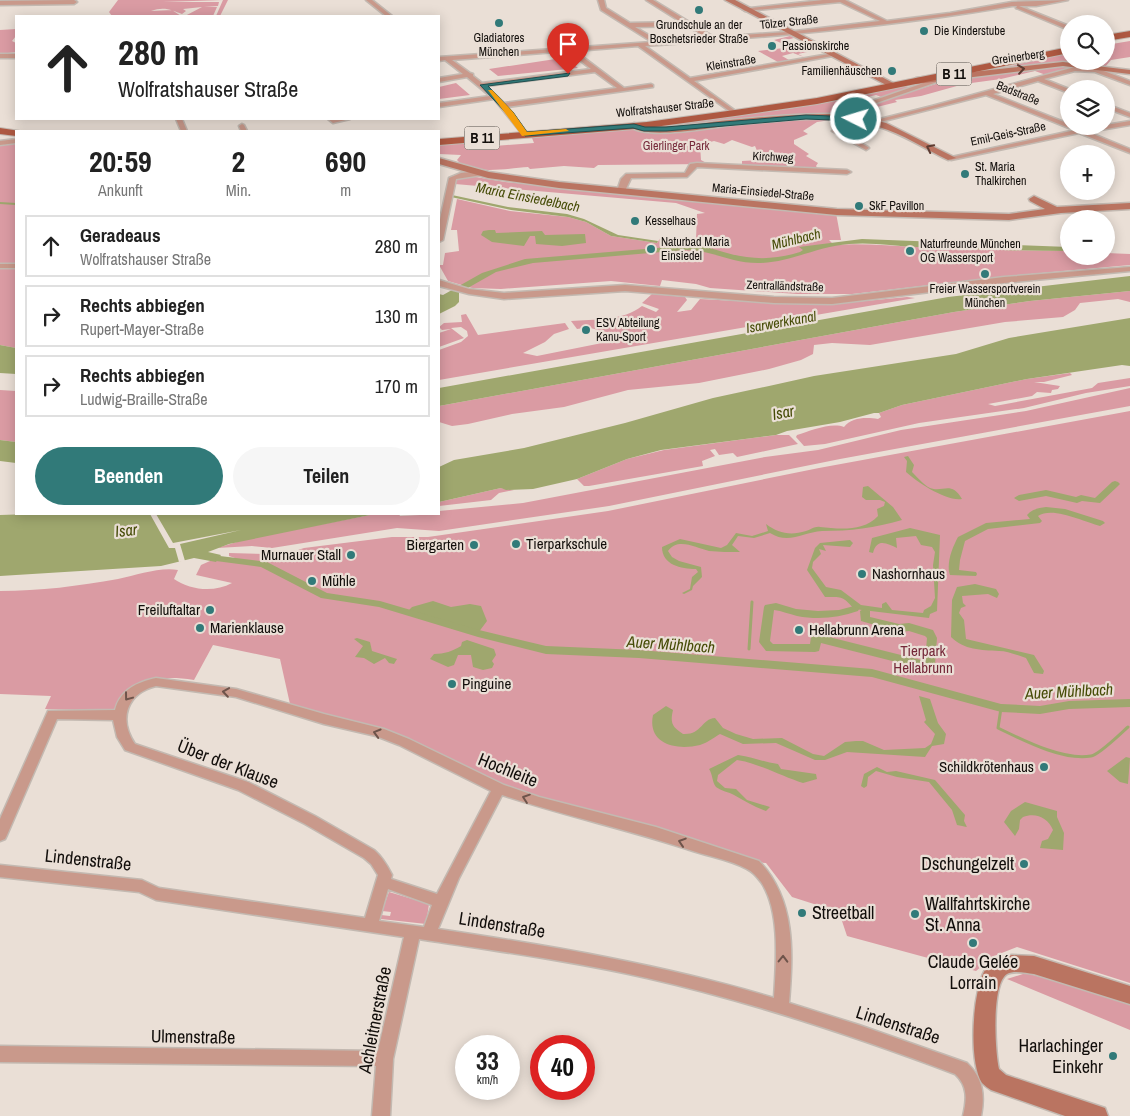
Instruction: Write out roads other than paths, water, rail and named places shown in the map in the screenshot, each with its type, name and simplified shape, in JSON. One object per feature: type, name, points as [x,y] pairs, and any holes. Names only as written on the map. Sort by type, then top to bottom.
[{"type":"main road","points":[[1115,38],[1130,34]]},
{"type":"main road","points":[[1115,40],[1130,38]]},
{"type":"main road","name":"B 11","points":[[893,85],[1060,51]]},
{"type":"main road","name":"Wolfratshauser Straße","points":[[440,142],[634,126],[816,101],[893,85]]},
{"type":"main road","points":[[0,131],[15,133]]},
{"type":"street","points":[[369,0],[388,15]]},
{"type":"street","points":[[601,0],[603,9],[659,44]]},
{"type":"street","points":[[649,0],[714,40]]},
{"type":"street","points":[[728,0],[893,85]]},
{"type":"street","points":[[745,9],[841,0],[886,22]]},
{"type":"street","points":[[1002,0],[1060,24]]},
{"type":"street","points":[[1020,8],[1065,0]]},
{"type":"street","points":[[0,3],[74,2]]},
{"type":"street","points":[[1012,4],[1036,4]]},
{"type":"street","name":"Tölzer Straße","points":[[440,59],[640,46],[792,33],[1012,4]]},
{"type":"street","points":[[629,25],[689,24]]},
{"type":"street","points":[[640,46],[735,113]]},
{"type":"street","points":[[571,51],[624,90]]},
{"type":"street","points":[[440,53],[496,97],[525,134]]},
{"type":"street","name":"Kleinstraße","points":[[689,80],[835,55]]},
{"type":"street","points":[[0,56],[15,56]]},
{"type":"street","name":"Greinerberg","points":[[908,82],[1063,64],[1126,71]]},
{"type":"street","points":[[866,148],[836,131],[1085,68],[1106,73],[1130,83]]},
{"type":"street","points":[[483,85],[596,70]]},
{"type":"street","points":[[1106,73],[1126,71]]},
{"type":"street","points":[[440,80],[470,75]]},
{"type":"street","points":[[1038,79],[1060,88]]},
{"type":"street","points":[[856,119],[852,110],[938,80]]},
{"type":"street","points":[[504,105],[651,86]]},
{"type":"street","name":"Badstraße","points":[[986,93],[1060,122]]},
{"type":"street","points":[[440,105],[496,97]]},
{"type":"street","points":[[1115,110],[1130,116]]},
{"type":"street","points":[[634,126],[644,129],[666,129],[806,117],[856,119],[874,122],[951,158]]},
{"type":"street","name":"Emil-Geis-Straße","points":[[1115,125],[1130,123]]},
{"type":"street","name":"Emil-Geis-Straße","points":[[951,158],[1061,135]]},
{"type":"street","name":"Badstraße","points":[[1090,135],[1130,151]]},
{"type":"street","points":[[0,143],[15,142]]},
{"type":"street","name":"Maria-Einsiedel-Straße","points":[[440,161],[475,171],[550,184],[837,212],[992,217],[1054,210],[1130,206]]},
{"type":"street","points":[[454,165],[456,176]]},
{"type":"street","name":"Kirchweg","points":[[621,191],[628,176],[687,175],[693,166],[697,165],[847,172]]},
{"type":"street","points":[[440,235],[452,180],[456,176],[475,171]]},
{"type":"street","points":[[1034,199],[1054,210]]},
{"type":"street","points":[[0,266],[15,266]]},
{"type":"street","name":"Zentralländstraße","points":[[440,283],[469,291],[504,296],[625,288],[774,300],[832,301],[1004,280],[1130,269]]},
{"type":"street","name":"Hochleite","points":[[118,715],[130,693],[149,683],[175,684],[236,693],[387,736],[499,789],[538,802],[656,833],[758,868],[773,887],[777,899],[783,939],[781,1008]]},
{"type":"street","points":[[0,835],[53,714],[118,715]]},
{"type":"street","name":"Über der Klause","points":[[118,715],[118,723],[123,739],[130,747],[243,786],[310,820],[369,854],[383,869],[384,882]]},
{"type":"street","name":"Achleitnerstraße","points":[[381,1116],[385,1059],[421,933],[499,789]]},
{"type":"street","name":"Lindenstraße","points":[[0,871],[142,886],[156,894],[372,924],[596,960],[781,1008],[961,1068],[969,1074],[976,1090],[972,1116]]},
{"type":"street","points":[[372,924],[384,882],[440,901]]},
{"type":"street","points":[[1097,1116],[1073,1112],[999,1083],[990,1076],[987,1066],[986,993],[995,971],[1005,965],[1017,962],[1034,965],[1130,995]]},
{"type":"street","name":"Ulmenstraße","points":[[0,1054],[385,1059]]},
{"type":"water","points":[[452,195],[508,207],[567,214],[584,219],[618,235],[658,241],[657,243],[611,236],[586,222],[568,217],[511,210],[451,197]]},
{"type":"water","points":[[495,230],[496,233],[542,231],[545,235],[585,234],[586,243],[562,246],[536,244],[535,236],[530,236],[524,246],[492,242],[481,235],[483,231]]},
{"type":"water","points":[[862,239],[1060,247],[1060,251],[1031,251],[858,244],[838,245],[781,260],[758,263],[685,250],[533,263],[496,272],[459,293],[459,302],[440,314],[440,294],[443,295],[482,273],[525,259],[693,245],[745,257],[764,258],[791,255],[803,250],[799,247]]},
{"type":"water","points":[[1130,276],[1130,291],[1030,301],[954,312],[440,406],[440,388],[948,297]]},
{"type":"water","name":"Isar","points":[[1130,318],[1130,366],[1122,365],[1027,379],[902,405],[879,413],[787,431],[776,435],[661,450],[627,459],[577,479],[533,489],[506,490],[501,488],[440,502],[440,467],[454,460],[524,448],[625,423],[713,398],[814,376],[956,354],[1009,338]]},
{"type":"water","points":[[0,345],[15,348],[15,374],[0,373]]},
{"type":"water","points":[[0,440],[15,442],[15,463],[0,461]]},
{"type":"water","points":[[908,456],[914,465],[912,472],[925,485],[935,489],[950,488],[958,493],[962,499],[941,494],[925,486],[911,476],[906,472],[907,461],[904,457]]},
{"type":"water","points":[[868,486],[893,507],[902,520],[872,527],[822,531],[790,538],[783,538],[770,533],[754,538],[738,536],[732,545],[740,552],[709,551],[682,544],[677,545],[668,551],[672,557],[701,567],[702,577],[693,586],[692,590],[684,594],[682,593],[690,589],[692,577],[698,572],[696,569],[673,565],[665,558],[663,553],[662,547],[680,539],[721,548],[727,545],[736,533],[752,536],[768,531],[766,524],[775,530],[789,533],[800,533],[818,527],[843,529],[865,525],[878,516],[877,509],[884,506],[885,502],[866,500],[862,497],[863,487]]},
{"type":"water","name":"Isar","points":[[0,515],[370,515],[229,544],[208,552],[221,555],[216,562],[194,558],[161,566],[0,576]]},
{"type":"water","points":[[910,528],[940,535],[937,611],[930,614],[929,618],[854,609],[842,598],[825,597],[807,570],[815,548],[820,543],[850,540],[853,543],[850,547],[823,545],[826,551],[819,549],[821,554],[813,562],[812,568],[826,587],[841,590],[861,605],[882,608],[882,604],[886,602],[892,610],[923,613],[924,610],[931,606],[935,598],[933,565],[935,552],[932,547],[921,545],[916,536],[896,538],[897,548],[880,543],[873,553],[869,552],[872,538]]},
{"type":"water","points":[[975,584],[996,589],[999,594],[997,598],[988,594],[962,596],[963,603],[966,606],[961,608],[959,613],[964,620],[966,639],[1034,655],[1044,671],[1043,674],[1034,673],[1026,658],[1005,652],[967,647],[951,637],[952,600],[957,587]]},
{"type":"water","points":[[433,601],[451,607],[470,604],[481,606],[487,621],[478,633],[408,611],[412,607]]},
{"type":"water","points":[[357,638],[370,642],[372,651],[397,659],[394,664],[389,663],[385,658],[374,664],[364,658],[355,657],[363,646],[354,639]]},
{"type":"water","points":[[467,640],[494,649],[496,655],[492,661],[494,664],[492,668],[483,670],[473,667],[471,655],[458,655],[454,665],[448,667],[430,659],[434,654],[445,653],[458,648],[462,642]]},
{"type":"water","points":[[919,696],[930,699],[938,723],[946,734],[944,744],[932,746],[925,757],[847,752],[825,760],[815,760],[776,743],[743,744],[720,734],[700,745],[691,747],[673,746],[659,739],[654,733],[652,725],[653,715],[666,706],[673,710],[673,724],[683,734],[689,734],[698,730],[707,721],[715,718],[723,728],[736,734],[753,739],[782,738],[813,754],[824,756],[845,742],[856,741],[863,741],[884,750],[925,748],[931,744],[935,734],[924,722],[926,720]]},
{"type":"water","points":[[738,755],[778,764],[781,769],[816,774],[817,779],[803,783],[737,760],[718,775],[717,781],[725,788],[736,789],[747,800],[770,807],[766,811],[720,790],[715,785],[709,769]]},
{"type":"water","points":[[1126,757],[1130,758],[1128,784],[1120,782],[1107,771]]},
{"type":"water","points":[[877,767],[887,772],[896,771],[935,780],[965,815],[964,821],[967,827],[957,825],[952,810],[929,782],[897,777],[876,771],[868,777],[867,786],[864,788],[861,786],[864,774]]},
{"type":"water","points":[[1025,802],[1057,811],[1057,817],[1064,833],[1063,850],[1040,848],[1042,841],[1048,839],[1053,830],[1048,822],[1041,817],[1032,815],[1023,817],[1020,820],[1019,829],[1015,836],[1004,822],[1011,811]]},
{"type":"waterway","name":"Maria Einsiedelbach","points":[[0,203],[15,204]]},
{"type":"waterway","points":[[1019,498],[1046,493],[1077,500],[1081,498],[1097,501],[1115,484]]},
{"type":"waterway","points":[[972,574],[954,573],[956,556],[961,539],[986,526],[1037,521],[1032,515],[1038,511],[1046,510],[1065,512],[1100,523]]},
{"type":"waterway","name":"Auer Mühlbach","points":[[220,559],[263,564],[325,596],[380,604],[478,633],[546,650],[639,654],[872,673],[1001,708],[1040,710],[1069,705],[1130,703]]},
{"type":"waterway","points":[[749,649],[752,602]]},
{"type":"waterway","points":[[854,609],[818,615],[796,612],[780,607],[769,607],[764,642],[770,648],[815,648],[815,640],[821,639],[924,665],[930,664],[932,638],[929,633],[909,627],[899,628],[865,619],[865,611]]},
{"type":"waterway","points":[[1001,708],[998,728],[1056,753],[1080,757],[1095,755],[1128,727]]},
{"type":"place","name":"Grundschule an der Boschetsrieder Straße","points":[[699,10]]},
{"type":"place","name":"Gladiatores München","points":[[499,23]]},
{"type":"place","name":"Die Kinderstube","points":[[924,31]]},
{"type":"place","name":"Passionskirche","points":[[772,46]]},
{"type":"place","name":"Familienhäuschen","points":[[892,71]]},
{"type":"place","name":"St. Maria Thalkirchen","points":[[965,174]]},
{"type":"place","name":"SkF Pavillon","points":[[859,206]]},
{"type":"place","name":"Kesselhaus","points":[[635,221]]},
{"type":"place","name":"Naturbad Maria Einsiedel","points":[[651,249]]},
{"type":"place","name":"Naturfreunde München OG Wassersport","points":[[910,251]]},
{"type":"place","name":"Freier Wassersportverein München","points":[[985,274]]},
{"type":"place","name":"ESV Abteilung Kanu-Sport","points":[[586,330]]},
{"type":"place","name":"Tierparkschule","points":[[516,544]]},
{"type":"place","name":"Biergarten","points":[[474,545]]},
{"type":"place","name":"Murnauer Stall","points":[[351,555]]},
{"type":"place","name":"Nashornhaus","points":[[862,574]]},
{"type":"place","name":"Mühle","points":[[312,581]]},
{"type":"place","name":"Freiluftaltar","points":[[210,610]]},
{"type":"place","name":"Marienklause","points":[[200,628]]},
{"type":"place","name":"Hellabrunn Arena","points":[[799,630]]},
{"type":"place","name":"Pinguine","points":[[452,684]]},
{"type":"place","name":"Schildkrötenhaus","points":[[1044,767]]},
{"type":"place","name":"Dschungelzelt","points":[[1024,864]]},
{"type":"place","name":"Streetball","points":[[802,913]]},
{"type":"place","name":"Wallfahrtskirche St. Anna","points":[[915,914]]},
{"type":"place","name":"Claude Gelée Lorrain","points":[[973,943]]},
{"type":"place","name":"Harlachinger Einkehr","points":[[1113,1056]]},
{"type":"park label","name":"Gierlinger Park","points":[[676,146]]},
{"type":"park label","name":"Tierpark Hellabrunn","points":[[923,660]]},
{"type":"water label","name":"Mühlbach","points":[[796,239]]},
{"type":"water label","name":"Isarwerkkanal","points":[[781,322]]}]
